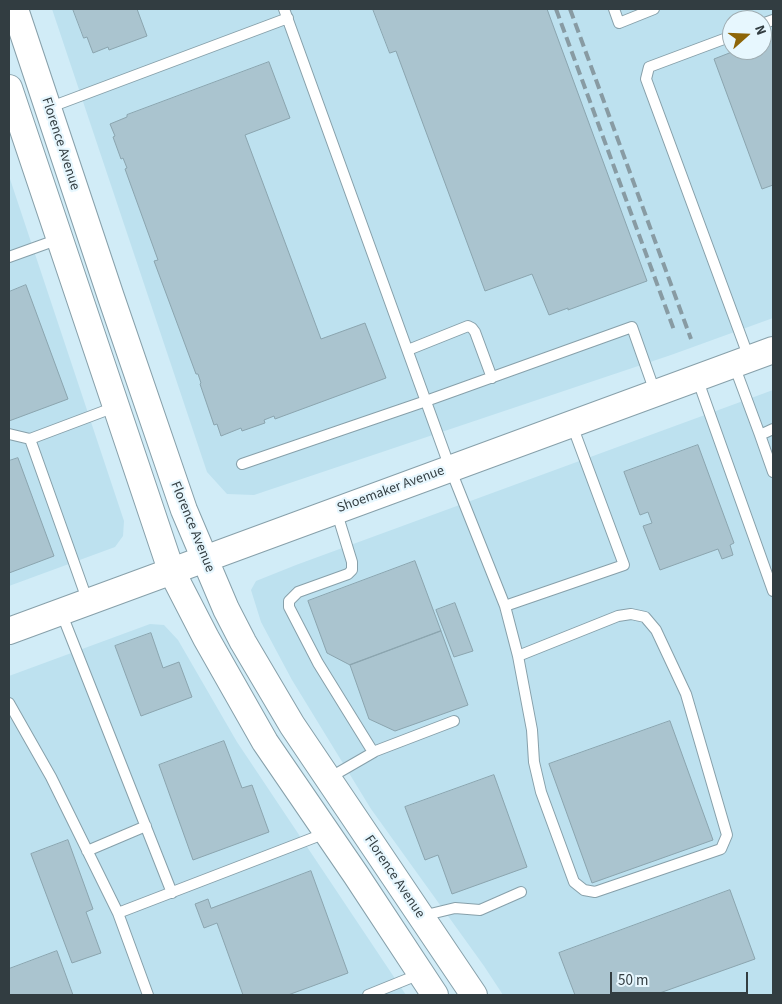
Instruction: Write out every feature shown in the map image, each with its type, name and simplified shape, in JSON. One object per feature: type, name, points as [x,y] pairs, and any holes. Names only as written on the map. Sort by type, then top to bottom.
[{"type":"main road","name":"Florence Avenue","points":[[16,9],[88,229],[184,510],[226,609],[242,642],[292,725],[474,995]]},
{"type":"main road","points":[[9,88],[171,570],[206,638],[265,742],[435,995]]},
{"type":"main road","points":[[59,239],[88,229]]},
{"type":"main road","name":"Shoemaker Avenue","points":[[9,631],[752,358]]},
{"type":"lane","points":[[614,9],[619,23],[654,9]]},
{"type":"lane","points":[[48,108],[286,13],[450,468],[505,606],[518,656],[532,730],[534,762],[541,792],[574,882],[579,888],[594,892],[721,850],[727,835],[686,694],[656,630],[644,618],[631,614],[618,616],[518,656]]},
{"type":"lane","points":[[722,40],[649,67],[646,79],[752,358],[760,434],[773,472]]},
{"type":"lane","points":[[9,257],[59,239]]},
{"type":"lane","points":[[408,350],[468,326],[474,332],[492,378]]},
{"type":"lane","points":[[242,464],[426,402],[632,327],[655,393]]},
{"type":"lane","points":[[697,378],[773,590]]},
{"type":"lane","points":[[9,434],[30,439],[115,407]]},
{"type":"lane","points":[[505,606],[624,564],[571,424]]},
{"type":"lane","points":[[760,434],[773,429]]},
{"type":"lane","points":[[30,439],[88,602]]},
{"type":"lane","points":[[336,510],[352,562],[352,570],[348,574],[298,592],[289,601],[289,607],[318,663],[374,752]]},
{"type":"lane","points":[[61,611],[172,892]]},
{"type":"lane","points":[[9,703],[51,777],[118,913],[148,995]]},
{"type":"lane","points":[[328,778],[374,752],[454,722]]},
{"type":"lane","points":[[87,851],[146,826]]},
{"type":"lane","points":[[118,913],[327,833]]},
{"type":"lane","points":[[421,916],[455,908],[480,910],[521,892]]},
{"type":"lane","points":[[368,995],[421,973]]},
{"type":"shaded area","points":[[52,9],[773,9],[773,318],[671,355],[254,495],[227,494],[207,472]]},
{"type":"shaded area","points":[[9,176],[124,521],[123,536],[115,547],[9,586]]},
{"type":"shaded area","points":[[773,390],[773,995],[503,995],[371,809],[292,680],[261,622],[251,590],[256,581],[296,565]]},
{"type":"shaded area","points":[[150,624],[164,625],[178,640],[237,742],[406,995],[9,995],[9,676]]},
{"type":"building","points":[[73,9],[137,9],[147,36],[109,50],[108,47],[93,53],[87,37],[84,38]]},
{"type":"building","points":[[373,9],[547,9],[647,281],[568,310],[568,308],[549,315],[532,274],[485,291],[396,51],[390,53]]},
{"type":"building","points":[[772,36],[773,185],[762,189],[714,59],[722,56],[722,60],[772,60]]},
{"type":"building","points":[[269,62],[290,118],[245,135],[321,339],[365,323],[386,378],[275,419],[274,416],[264,420],[265,423],[242,431],[241,428],[221,436],[217,424],[214,425],[198,374],[196,374],[154,261],[158,260],[110,124],[127,117],[127,115]]},
{"type":"building","points":[[26,285],[68,399],[9,421],[9,292]]},
{"type":"building","points":[[698,445],[734,543],[730,545],[733,555],[722,559],[718,549],[660,570],[643,526],[652,523],[648,512],[640,515],[624,472]]},
{"type":"building","points":[[18,458],[54,556],[9,573],[9,461]]},
{"type":"building","points":[[415,561],[441,631],[350,665],[327,653],[308,601]]},
{"type":"building","points":[[455,603],[473,651],[454,657],[436,610]]},
{"type":"building","points":[[441,631],[468,705],[395,731],[369,719],[350,665]]},
{"type":"building","points":[[151,633],[163,668],[179,662],[192,697],[141,716],[115,646]]},
{"type":"building","points":[[670,721],[713,840],[592,883],[549,764]]},
{"type":"building","points":[[224,741],[242,788],[252,785],[269,832],[193,860],[159,765]]},
{"type":"building","points":[[494,775],[527,867],[452,894],[438,855],[425,860],[405,807]]},
{"type":"building","points":[[68,840],[93,909],[86,912],[101,953],[72,963],[31,854]]},
{"type":"building","points":[[311,871],[348,973],[288,995],[243,995],[217,923],[204,928],[195,904],[208,899],[211,908]]},
{"type":"building","points":[[730,890],[755,959],[654,995],[575,995],[559,953]]},
{"type":"building","points":[[57,951],[73,995],[9,995],[9,969]]},
{"type":"railway","points":[[556,9],[674,330]]},
{"type":"railway","points":[[570,9],[691,339]]}]
